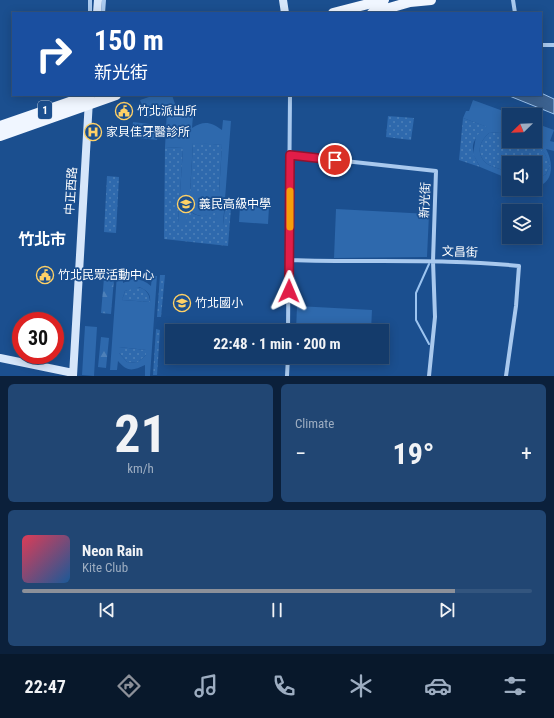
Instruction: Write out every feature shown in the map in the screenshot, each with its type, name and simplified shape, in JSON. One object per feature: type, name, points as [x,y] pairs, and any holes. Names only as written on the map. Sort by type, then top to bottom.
[{"type":"main road","points":[[97,12],[98,0]]},
{"type":"main road","points":[[283,0],[285,12]]},
{"type":"main road","points":[[337,12],[384,0]]},
{"type":"main road","points":[[375,12],[410,2],[431,0]]},
{"type":"main road","name":"1","points":[[0,126],[89,97],[102,96]]},
{"type":"main road","name":"1","points":[[0,136],[89,97]]},
{"type":"main road","name":"中正西路","points":[[73,374],[89,97]]},
{"type":"main road","points":[[0,358],[73,374]]},
{"type":"street","points":[[90,0],[90,12]]},
{"type":"street","points":[[103,12],[104,0]]},
{"type":"street","points":[[513,0],[515,12]]},
{"type":"street","points":[[542,46],[554,45]]},
{"type":"street","points":[[288,324],[290,260],[290,96]]},
{"type":"street","name":"新光街","points":[[290,155],[436,171],[433,261],[435,317],[429,376]]},
{"type":"street","name":"文昌街","points":[[290,260],[377,263],[433,261],[519,266],[516,306],[506,376]]},
{"type":"street","points":[[287,376],[288,364]]},
{"type":"green space","points":[[152,96],[172,96],[176,107],[169,110],[185,111],[185,116],[193,116],[192,128],[196,125],[207,123],[222,130],[223,120],[231,121],[223,225],[215,224],[217,211],[213,214],[202,216],[194,214],[188,209],[186,223],[178,223],[183,148],[165,147],[167,110],[147,118],[140,100]],"holes":[[[193,143],[222,145],[219,193],[190,192]]]},
{"type":"green space","points":[[473,100],[502,111],[502,133],[489,133],[481,143],[480,151],[486,163],[502,170],[502,176],[480,167],[473,154],[476,136],[487,127],[463,118],[466,111],[469,111]]},
{"type":"green space","points":[[388,116],[414,118],[411,140],[386,137]]},
{"type":"green space","points":[[463,118],[488,127],[478,136],[473,145],[474,154],[480,167],[459,160]]},
{"type":"green space","points":[[133,122],[158,125],[157,140],[131,137]]},
{"type":"green space","points":[[542,126],[554,130],[550,141],[554,142],[554,151],[546,149],[549,155],[551,172],[546,182],[542,184],[542,176],[546,174],[550,166],[540,148],[542,148]]},
{"type":"green space","points":[[489,133],[502,133],[502,148],[540,148],[544,152],[550,166],[546,174],[542,176],[542,156],[502,156],[502,170],[486,163],[481,155],[480,147],[481,143]]},
{"type":"green space","points":[[193,142],[222,145],[219,193],[190,193]]},
{"type":"green space","points":[[165,147],[183,148],[178,223],[187,209],[194,214],[202,216],[217,210],[223,225],[225,207],[231,208],[228,246],[164,239]]},
{"type":"green space","points":[[107,176],[119,177],[116,233],[104,232]]},
{"type":"green space","points":[[240,206],[269,207],[268,224],[239,222]]},
{"type":"green space","points":[[336,209],[429,214],[427,257],[334,258]]},
{"type":"green space","points":[[117,274],[123,274],[123,283],[137,279],[144,281],[151,286],[152,276],[157,276],[150,376],[145,376],[145,365],[134,369],[127,369],[118,361],[117,370],[110,370]],"holes":[[[139,287],[148,292],[150,302],[122,300],[125,291]],[[119,347],[146,350],[146,355],[137,363],[127,362],[119,353]]]},
{"type":"green space","points":[[160,275],[165,275],[161,317],[157,317]]},
{"type":"green space","points":[[104,278],[114,279],[111,314],[101,313]]},
{"type":"green space","points":[[135,287],[146,291],[150,302],[122,300],[125,291]]},
{"type":"green space","points":[[297,306],[372,310],[371,324],[296,324]]},
{"type":"green space","points":[[85,326],[97,327],[94,376],[82,375]]},
{"type":"green space","points":[[156,329],[160,330],[157,375],[153,375]]},
{"type":"green space","points":[[101,337],[109,338],[106,368],[98,367]]},
{"type":"green space","points":[[119,347],[146,350],[146,355],[137,363],[127,362],[119,353]]},
{"type":"shaded area","points":[[542,93],[554,99],[554,114],[509,96],[542,96]]},
{"type":"waterway","points":[[429,264],[416,293],[416,320],[429,344]]},
{"type":"slow traffic","points":[[290,191],[290,227]]},
{"type":"place","name":"竹北派出所","points":[[124,111]]},
{"type":"place","name":"家貝佳牙醫診所","points":[[93,132]]},
{"type":"place","name":"義民高級中學","points":[[186,204]]},
{"type":"place","name":"竹北民眾活動中心","points":[[45,275]]},
{"type":"place","name":"竹北國小","points":[[182,303]]},
{"type":"district","name":"竹北市","points":[[42,239]]},
{"type":"route","points":[[289,291],[290,155],[335,160]]}]
